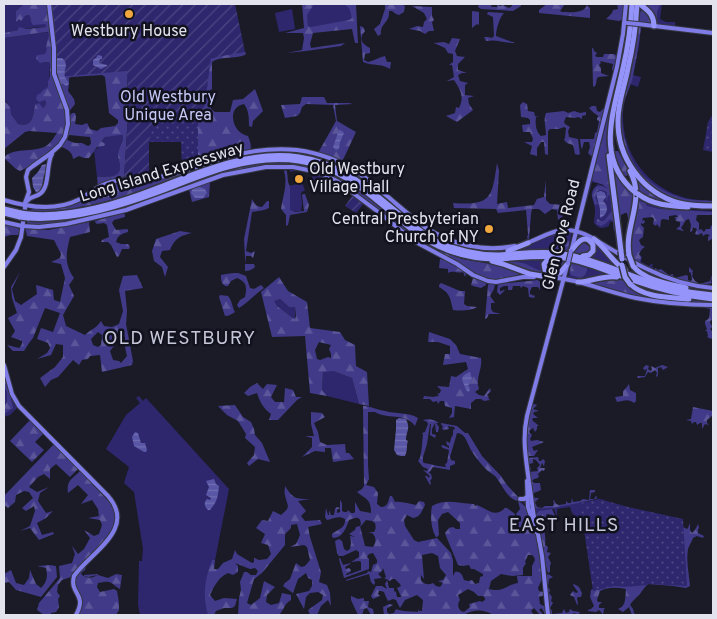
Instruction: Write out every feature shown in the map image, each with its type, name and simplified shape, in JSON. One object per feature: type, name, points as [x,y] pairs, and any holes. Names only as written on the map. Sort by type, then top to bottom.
[{"type":"highway","points":[[630,282],[625,277],[620,251],[608,128],[626,57],[632,4]]},
{"type":"highway","points":[[654,26],[652,15],[639,4],[630,62],[616,116],[616,135],[622,154],[634,179],[637,192],[629,239],[629,255],[633,266],[647,276],[688,289],[713,294]]},
{"type":"highway","points":[[636,16],[640,9],[646,8]]},
{"type":"highway","points":[[621,99],[618,122],[620,141],[625,157],[636,174],[654,191],[670,200],[713,208]]},
{"type":"highway","points":[[611,119],[609,140],[613,159],[622,178],[637,193],[650,201],[664,205],[713,208]]},
{"type":"highway","name":"Long Island Expressway","points":[[28,216],[56,215],[84,210],[133,197],[226,163],[263,156],[291,156],[318,161],[336,167],[363,184],[418,230],[434,240],[458,249],[486,254],[543,252],[585,259],[665,287],[713,294]]},
{"type":"highway","name":"Long Island Expressway","points":[[4,213],[56,218],[83,214],[141,198],[227,167],[268,160],[296,160],[318,165],[340,174],[360,186],[424,239],[445,249],[467,256],[495,259],[539,256],[568,257],[630,282],[639,291],[650,295],[713,299]]},
{"type":"highway","name":"Long Island Expressway","points":[[4,209],[20,215]]},
{"type":"highway","points":[[582,239],[589,240],[593,246],[592,252],[588,256],[568,257],[582,239]]},
{"type":"highway","points":[[594,239],[619,267],[643,280]]},
{"type":"highway","points":[[486,254],[510,251],[528,243]]},
{"type":"highway","points":[[467,256],[501,263],[530,274],[548,277]]},
{"type":"highway","points":[[578,282],[611,276],[630,282]]},
{"type":"main road","points":[[36,196],[29,189],[26,176],[29,169],[48,158],[65,137],[69,118],[68,110],[54,74],[54,48],[49,4]]},
{"type":"main road","name":"Glen Cove Road","points":[[548,615],[542,556],[527,471],[524,443],[526,423],[618,67],[626,23],[626,4]]},
{"type":"main road","points":[[626,23],[713,33]]},
{"type":"main road","points":[[4,200],[26,206],[65,204],[111,182],[173,174],[215,160],[249,152],[291,150],[320,155],[350,168],[368,180],[424,226],[448,239],[465,245],[484,248],[512,247],[528,243],[554,232],[563,230],[576,232],[594,239],[656,273],[685,283],[713,288]]},
{"type":"main road","points":[[26,206],[29,198],[41,194],[44,190],[49,172],[48,158]]},
{"type":"main road","points":[[4,222],[52,226],[80,222],[134,207],[223,175],[270,166],[290,166],[315,171],[337,180],[414,241],[473,275],[494,282],[525,277],[564,278],[640,299],[679,304],[713,305]]},
{"type":"main road","points":[[4,267],[16,250],[21,237],[29,189]]},
{"type":"main road","points":[[4,365],[15,400],[19,406],[110,499],[117,512],[117,524],[113,534],[74,576],[74,586],[81,603],[76,615]]},
{"type":"main road","name":"Glen Cove Road","points":[[527,471],[529,511],[539,540]]},
{"type":"main road","points":[[520,499],[524,500],[527,497]]},
{"type":"green space","points":[[4,4],[24,4],[16,11],[19,18],[29,15],[31,22],[45,24],[46,27],[4,33]]},
{"type":"green space","points":[[24,4],[85,4],[129,70],[124,180],[98,187],[97,177],[112,176],[118,173],[120,165],[118,152],[123,135],[105,137],[101,141],[105,144],[104,146],[97,147],[89,158],[79,156],[73,159],[68,150],[57,146],[34,164],[20,171],[4,158],[12,152],[46,146],[57,133],[25,132],[4,149],[4,100],[10,107],[11,114],[18,124],[29,123],[34,113],[35,105],[39,103],[43,108],[45,106],[45,100],[39,102],[36,99],[37,95],[48,87],[50,76],[50,63],[40,63],[36,59],[37,55],[45,54],[46,52],[48,32],[4,38],[4,33],[18,30],[19,27],[26,29],[46,27],[45,24],[33,25],[29,15],[16,22],[16,11]],"holes":[[[102,75],[105,77],[109,113],[118,120],[118,123],[115,126],[101,128],[97,131],[90,129],[87,123],[82,125],[75,124],[75,113],[72,113],[70,116],[68,113],[75,104],[68,91],[69,78]],[[69,135],[90,137],[91,143],[88,146],[82,143],[75,143],[67,140]]]},
{"type":"green space","points":[[53,4],[235,4],[245,52],[211,58],[204,111],[154,120],[149,142],[149,176],[124,179],[128,114],[127,71],[57,77],[55,71]]},
{"type":"green space","points":[[302,4],[314,4],[307,15],[308,26],[311,27],[349,20],[352,18],[350,11],[347,6],[342,4],[356,4],[358,43],[355,43],[352,29],[313,33],[310,44],[311,48],[345,43],[341,46],[286,53],[302,50],[303,33],[285,33],[304,28]]},
{"type":"green space","points":[[310,4],[351,4],[353,21],[308,28],[305,6]]},
{"type":"green space","points":[[385,4],[403,5],[405,6],[404,12],[399,15],[389,11],[381,34],[378,36],[374,29],[380,24]]},
{"type":"green space","points":[[479,4],[490,4],[492,7],[497,7],[497,4],[509,8],[512,4],[521,4],[521,6],[513,11],[481,9],[478,7]]},
{"type":"green space","points":[[547,4],[565,4],[560,11],[562,12],[580,11],[587,5],[590,8],[590,18],[539,13],[539,10]]},
{"type":"green space","points":[[617,4],[624,4],[623,19],[619,21],[606,19],[613,10],[618,9]]},
{"type":"green space","points":[[641,4],[662,4],[660,19],[666,22],[675,22],[675,27],[656,25]]},
{"type":"green space","points":[[643,4],[660,4],[657,12],[657,24],[652,11]]},
{"type":"green space","points":[[412,6],[432,7],[434,31],[429,31],[425,34],[409,29],[417,26],[423,27],[427,19],[424,13]]},
{"type":"green space","points":[[292,9],[295,29],[279,32],[275,13]]},
{"type":"green space","points":[[642,10],[650,16],[652,23],[637,23],[639,13]]},
{"type":"green space","points":[[472,11],[479,12],[479,25],[477,24],[472,28]]},
{"type":"green space","points":[[488,12],[504,13],[498,24],[496,36],[515,43],[486,41],[484,37],[492,38],[494,36],[493,17],[487,14]]},
{"type":"green space","points":[[627,25],[629,25],[625,56],[607,131],[616,232],[614,231],[613,222],[610,222],[609,226],[602,228],[594,223],[595,207],[592,191],[598,184],[604,186],[603,184],[592,182],[588,202],[586,201],[619,70]]},
{"type":"green space","points":[[628,25],[623,59],[608,121],[606,140],[614,231],[613,221],[610,219],[601,226],[596,224],[598,219],[604,221],[612,211],[610,196],[608,195],[606,201],[607,192],[597,191],[595,196],[598,204],[594,204],[592,196],[597,186],[608,189],[592,180],[617,82],[626,26]]},
{"type":"green space","points":[[360,26],[365,31],[361,39]]},
{"type":"green space","points":[[637,26],[641,26],[633,75],[641,77],[638,87],[630,84],[624,103],[623,115],[627,143],[632,156],[649,178],[660,186],[686,198],[713,201],[713,205],[691,204],[665,196],[653,189],[642,179],[627,158],[619,119]]},
{"type":"green space","points":[[638,26],[641,27],[635,64],[622,114],[623,131],[631,158],[644,177],[661,189],[686,199],[713,201],[713,203],[686,201],[659,192],[641,175],[633,166],[627,155],[620,131],[620,114],[630,78]]},
{"type":"green space","points":[[49,33],[48,49],[42,63],[50,63],[49,87],[39,95],[46,103],[43,108],[35,105],[33,117],[29,123],[18,124],[11,114],[7,102],[4,100],[4,38]]},
{"type":"green space","points":[[452,38],[460,39],[455,51],[457,56],[465,57],[458,64],[458,70],[467,73],[458,75],[460,81],[468,83],[465,85],[465,95],[474,96],[468,98],[473,110],[457,122],[446,116],[455,113],[456,107],[459,108],[462,100],[460,90],[454,80],[447,81],[454,77],[452,65],[449,65],[453,62],[453,54],[448,53],[445,48],[434,43],[444,42],[449,44]]},
{"type":"green space","points":[[361,39],[370,48],[370,53],[365,54],[364,60],[368,62],[385,56],[387,62],[391,62],[390,69],[363,62]]},
{"type":"green space","points":[[592,48],[597,53],[595,56],[597,57],[603,57],[604,54],[614,54],[617,56],[613,71],[613,64],[600,61],[601,73],[609,76],[598,77],[594,87],[593,86]]},
{"type":"green space","points":[[243,50],[246,53],[245,55],[212,62],[212,89],[209,91],[211,109],[215,112],[230,112],[233,100],[243,99],[255,89],[263,111],[253,121],[252,127],[249,126],[248,112],[244,104],[238,106],[233,115],[233,120],[238,130],[248,136],[251,145],[250,151],[226,156],[170,173],[182,163],[182,142],[149,142],[185,65]]},
{"type":"green space","name":"Old Westbury Unique Area","points":[[198,67],[198,164],[182,170],[181,142],[137,142],[138,74]]},
{"type":"green space","points":[[302,97],[324,97],[327,103],[353,104],[335,105],[337,121],[356,132],[342,162],[318,153],[336,121],[333,105],[306,104],[297,116],[285,118],[281,105],[300,104]]},
{"type":"green space","points":[[523,102],[527,104],[528,111],[534,112],[535,116],[539,117],[536,117],[536,125],[541,136],[546,135],[546,113],[564,111],[568,113],[574,111],[586,112],[582,119],[566,117],[564,122],[570,127],[568,131],[569,137],[578,139],[580,154],[575,154],[573,145],[564,140],[566,128],[564,127],[548,131],[548,155],[545,154],[544,142],[541,142],[537,148],[537,156],[530,154],[532,146],[524,142],[532,142],[533,139],[530,132],[523,132],[522,125],[530,124],[530,120],[521,117],[520,105]]},
{"type":"green space","points":[[596,106],[597,111],[600,112],[604,108],[593,155],[591,156],[588,153],[589,142],[584,142],[582,149],[580,139],[594,139],[597,132],[599,121],[597,118],[599,116],[589,108]]},
{"type":"green space","points":[[713,114],[713,152],[703,150],[708,122]]},
{"type":"green space","points":[[109,135],[123,135],[118,152],[119,171],[112,176],[97,177],[94,151],[103,143],[101,141]]},
{"type":"green space","points":[[278,151],[288,152],[289,154],[264,153],[244,157],[201,169],[134,194],[70,210],[40,213],[28,212],[29,210],[71,204],[84,197],[88,200],[91,194],[111,184],[158,179],[250,154]],"holes":[[[108,188],[118,195],[94,200],[93,195]]]},
{"type":"green space","points":[[614,151],[618,151],[627,168],[628,175],[623,174],[619,169]]},
{"type":"green space","points":[[277,162],[289,162],[287,164],[209,178],[146,202],[69,222],[39,225],[29,225],[27,223],[27,220],[61,220],[94,215],[142,201],[227,170]]},
{"type":"green space","points":[[292,162],[315,166],[336,174],[333,188],[315,188],[311,173],[298,170],[290,172]]},
{"type":"green space","points":[[292,163],[311,166],[336,175],[334,177],[317,170],[292,165]]},
{"type":"green space","points":[[497,163],[499,171],[497,204],[507,202],[508,208],[534,205],[537,199],[544,197],[546,180],[546,200],[550,204],[566,205],[563,216],[558,220],[557,210],[552,209],[545,214],[539,209],[532,209],[529,239],[527,238],[526,210],[498,213],[496,209],[454,208],[453,203],[476,203],[488,197],[494,184]]},
{"type":"green space","points":[[345,167],[352,170],[422,227],[437,236],[438,239],[413,223],[356,176],[343,169]]},
{"type":"green space","points":[[285,170],[287,171],[290,187],[290,210],[295,212],[304,211],[303,194],[305,194],[309,205],[307,212],[290,215],[288,225],[286,226],[286,215],[281,209],[285,185]]},
{"type":"green space","points":[[614,170],[623,184],[635,196],[629,222],[627,213],[625,213],[621,215],[620,224],[619,224]]},
{"type":"green space","points":[[340,177],[353,185],[406,229],[437,249],[436,251],[413,239],[338,180]]},
{"type":"green space","points":[[210,182],[209,197],[192,202],[189,189]]},
{"type":"green space","points":[[638,182],[654,195],[674,203],[660,202],[638,192]]},
{"type":"green space","points":[[302,183],[305,190],[301,193],[301,211],[290,212],[286,208],[288,186]]},
{"type":"green space","points":[[353,195],[364,203],[356,213],[345,206]]},
{"type":"green space","points":[[638,197],[647,202],[665,207],[713,211],[713,215],[694,214],[642,217],[637,240],[639,255],[642,256],[641,262],[649,266],[653,264],[651,268],[653,266],[653,272],[632,260],[629,246]]},
{"type":"green space","points":[[252,199],[257,205],[262,207],[269,201],[269,208],[252,212],[246,251],[251,253],[255,251],[253,258],[246,256],[245,264],[244,239]]},
{"type":"green space","points":[[639,201],[647,206],[659,209],[713,212],[713,215],[697,215],[696,220],[699,223],[699,230],[701,229],[704,232],[706,229],[710,229],[713,224],[713,240],[708,241],[710,235],[695,234],[697,229],[693,227],[690,232],[691,225],[689,219],[686,220],[681,228],[683,231],[676,229],[680,226],[680,222],[676,221],[675,217],[678,217],[676,215],[669,216],[669,220],[661,220],[660,228],[657,224],[656,226],[653,224],[654,219],[652,217],[643,218],[642,221],[644,220],[645,222],[641,223],[641,225],[644,228],[643,237],[639,240],[641,245],[645,247],[639,254],[640,262],[649,267],[647,268],[632,259],[631,253],[632,232]]},
{"type":"green space","points":[[123,213],[125,217],[114,220],[112,223],[116,230],[128,230],[128,232],[119,236],[116,242],[128,244],[130,247],[129,249],[122,249],[117,257],[108,242],[101,242],[109,237],[107,225],[104,223],[97,224],[95,221]]},
{"type":"green space","points":[[89,222],[90,232],[70,237],[67,263],[74,278],[69,285],[74,296],[63,315],[66,326],[85,335],[101,321],[104,326],[112,327],[119,324],[123,311],[119,290],[123,276],[137,275],[143,288],[125,291],[126,324],[133,361],[132,365],[102,372],[100,355],[90,356],[88,359],[82,360],[79,365],[73,360],[58,377],[51,380],[45,387],[40,378],[55,367],[63,357],[63,345],[56,344],[51,355],[37,359],[47,353],[50,348],[48,343],[37,339],[41,328],[53,332],[60,313],[45,308],[33,338],[24,351],[13,351],[7,345],[19,348],[22,344],[22,341],[11,337],[15,331],[8,318],[17,313],[11,287],[20,272],[12,289],[15,301],[21,305],[37,294],[36,285],[53,290],[54,300],[60,302],[65,278],[61,264],[51,262],[60,258],[61,254],[54,240],[27,236],[25,228],[48,230]],"holes":[[[98,332],[102,335],[101,345],[98,347],[93,345],[91,339]],[[122,335],[125,337],[127,356],[121,363],[113,360],[110,351],[116,339]]]},
{"type":"green space","points":[[4,224],[20,229],[18,235],[4,237]]},
{"type":"green space","points":[[180,231],[192,233],[178,238],[170,250],[162,251],[160,257],[168,267],[165,277],[162,267],[154,261],[152,251],[156,239]]},
{"type":"green space","points":[[562,231],[572,232],[568,252],[543,250],[515,252],[514,250],[549,235]]},
{"type":"green space","points":[[578,235],[590,240],[596,244],[619,269],[587,257],[592,253],[589,240],[577,242]]},
{"type":"green space","points":[[559,236],[569,241],[568,252],[555,250],[554,243]]},
{"type":"green space","points":[[442,239],[465,247],[507,250],[473,250],[449,244],[441,241]]},
{"type":"green space","points":[[583,242],[589,246],[591,252],[583,254],[574,253],[576,246]]},
{"type":"green space","points":[[440,251],[462,259],[502,266],[520,274],[502,279],[483,278],[454,260],[440,254]]},
{"type":"green space","points":[[546,258],[545,273],[547,275],[497,261]]},
{"type":"green space","points":[[440,259],[457,266],[466,274],[465,277],[463,272],[448,273],[448,269],[439,268]]},
{"type":"green space","points":[[566,261],[561,271],[552,272],[549,270],[551,262]]},
{"type":"green space","points":[[508,262],[526,264],[544,273],[533,273],[508,264]]},
{"type":"green space","points":[[571,262],[614,276],[582,281],[568,278]]},
{"type":"green space","points":[[571,263],[587,268],[586,273],[580,278],[571,275]]},
{"type":"green space","points":[[245,264],[254,264],[255,267],[245,271]]},
{"type":"green space","points":[[638,267],[671,281],[713,291],[677,284],[649,275]]},
{"type":"green space","points":[[689,267],[693,271],[692,276],[695,281],[700,284],[710,281],[713,272],[711,282],[713,283],[707,284],[707,286],[695,285],[655,272],[655,268],[661,269],[669,275],[673,274],[675,278],[686,275],[688,280],[691,281]]},
{"type":"green space","points":[[234,273],[246,276],[250,288],[254,289],[261,285],[264,288],[239,308],[237,305],[245,297],[246,288],[244,283],[237,278],[231,281],[228,286],[225,286],[221,280],[221,275]]},
{"type":"green space","points":[[279,277],[288,291],[307,302],[310,328],[340,332],[345,340],[355,345],[356,366],[367,372],[369,406],[359,404],[352,378],[333,371],[323,372],[322,390],[327,396],[310,393],[305,336],[272,337],[261,292]],"holes":[[[280,299],[289,307],[295,307],[295,319],[277,306],[274,301]],[[319,342],[331,345],[329,349],[331,358],[317,359],[315,350]]]},
{"type":"green space","points":[[473,278],[486,282],[486,285],[481,288],[471,285]]},
{"type":"green space","points":[[604,279],[623,280],[637,293],[651,297],[713,302],[713,304],[643,298],[594,284]]},
{"type":"green space","points":[[538,280],[540,282],[540,290],[538,287],[532,287],[530,291],[530,294],[535,296],[534,298],[529,297],[528,288],[523,286],[521,288],[520,286],[513,286],[512,290],[508,290],[508,286],[504,286],[500,288],[500,291],[505,290],[500,295],[497,292],[498,284]]},
{"type":"green space","points":[[441,283],[460,291],[465,291],[464,304],[477,307],[462,311],[453,310],[448,294],[439,287]]},
{"type":"green space","points":[[495,284],[494,289],[490,296],[495,303],[491,303],[491,309],[493,312],[501,314],[489,314],[485,319],[488,285]]},
{"type":"green space","points":[[220,295],[228,296],[235,312],[225,316]]},
{"type":"green space","points":[[280,299],[289,307],[295,307],[295,319],[273,301]]},
{"type":"green space","points":[[701,307],[713,307],[713,321],[711,320],[710,322],[713,326],[710,329],[713,332],[713,338],[711,339],[707,337],[707,331],[705,331],[707,329],[705,321],[709,318],[710,309]]},
{"type":"green space","points":[[429,332],[450,339],[456,345],[460,354],[481,358],[478,381],[479,389],[475,392],[484,396],[490,388],[491,391],[487,395],[490,400],[476,399],[471,403],[471,409],[455,406],[454,417],[449,418],[452,408],[445,406],[444,401],[440,401],[438,404],[437,401],[433,402],[430,399],[423,399],[424,396],[438,396],[437,394],[441,390],[437,386],[449,387],[451,376],[456,377],[468,369],[466,362],[443,365],[445,354],[450,354],[450,346],[438,342],[428,342]]},
{"type":"green space","points":[[4,365],[19,406],[10,415],[4,417]]},
{"type":"green space","points":[[646,365],[649,366],[648,369],[650,371],[652,370],[651,366],[655,368],[662,365],[668,367],[663,370],[661,367],[658,368],[657,377],[655,370],[651,373],[648,372],[645,377],[638,378],[637,376],[645,376],[647,369],[644,370],[643,368]]},
{"type":"green space","points":[[4,370],[13,408],[4,414],[7,392],[4,386]]},
{"type":"green space","points":[[323,371],[333,371],[352,378],[359,404],[327,396],[322,390]]},
{"type":"green space","points":[[257,383],[263,389],[267,384],[277,385],[271,397],[275,402],[284,402],[285,388],[293,390],[296,397],[302,397],[278,420],[269,420],[271,414],[262,405],[257,393],[248,396],[244,393]]},
{"type":"green space","points":[[629,384],[630,390],[636,393],[636,401],[634,403],[628,400],[617,402],[615,397],[623,396],[623,391]]},
{"type":"green space","points":[[139,396],[143,401],[146,398],[229,489],[206,606],[211,615],[140,615],[138,605],[139,561],[142,561],[143,549],[134,492],[124,483],[129,467],[106,449],[126,415],[140,403],[136,398]]},
{"type":"green space","points":[[534,404],[537,405],[533,409],[539,411],[533,414],[538,418],[533,418],[532,420],[539,426],[537,426],[535,432],[533,428],[530,430],[529,432],[532,435],[530,439],[531,441],[544,442],[532,447],[534,451],[538,450],[534,456],[529,456],[529,458],[538,457],[539,461],[543,459],[545,461],[544,466],[542,463],[540,468],[545,468],[544,471],[542,470],[537,475],[539,475],[538,478],[532,481],[540,483],[541,490],[534,493],[535,498],[539,498],[535,502],[537,507],[553,506],[554,500],[559,505],[566,504],[566,501],[571,503],[572,498],[573,502],[583,499],[589,500],[590,490],[595,490],[595,492],[591,493],[590,499],[594,499],[596,496],[596,499],[555,507],[539,509],[534,508],[529,472],[538,471],[537,468],[540,465],[533,459],[533,463],[529,464],[531,469],[528,470],[525,440],[529,412]]},
{"type":"green space","points":[[235,405],[243,417],[251,422],[255,435],[262,443],[270,462],[258,459],[249,466],[247,463],[254,455],[255,447],[245,438],[246,434],[238,421],[227,415],[218,406]]},
{"type":"green space","points":[[363,406],[418,418],[415,426],[406,419],[368,412],[369,479],[366,485],[374,487],[378,493],[377,504],[381,507],[387,505],[390,496],[392,496],[395,502],[416,505],[419,501],[424,502],[425,505],[420,515],[413,518],[407,515],[404,520],[405,526],[414,540],[418,542],[437,538],[451,553],[453,576],[455,572],[459,572],[464,580],[472,580],[475,584],[479,583],[480,577],[483,574],[471,569],[469,565],[458,565],[445,533],[449,528],[460,529],[460,523],[448,512],[442,514],[438,520],[439,535],[436,537],[431,522],[432,506],[442,502],[474,504],[495,513],[507,508],[515,514],[513,520],[518,518],[516,514],[520,509],[518,501],[514,500],[505,491],[495,476],[483,466],[472,452],[465,438],[457,433],[450,457],[451,460],[455,461],[455,464],[450,466],[450,470],[433,467],[429,473],[432,478],[430,485],[425,476],[429,478],[430,476],[423,470],[427,471],[428,469],[423,467],[418,461],[421,452],[422,433],[425,432],[428,424],[423,420],[436,421],[439,423],[436,423],[439,427],[438,432],[436,432],[435,423],[432,429],[432,434],[436,435],[435,438],[430,435],[430,424],[423,462],[441,467],[446,467],[445,464],[447,463],[449,450],[441,446],[449,448],[446,441],[450,443],[453,430],[455,429],[448,426],[449,429],[443,430],[441,423],[457,426],[465,433],[468,433],[482,456],[519,498],[531,516],[538,537],[545,579],[542,579],[538,588],[545,595],[539,597],[540,604],[546,607],[545,615],[541,608],[539,610],[542,615],[534,608],[531,611],[534,615],[493,615],[478,610],[464,615],[384,615],[383,607],[389,604],[393,605],[387,608],[389,614],[394,613],[396,609],[418,612],[418,609],[422,611],[423,600],[417,595],[405,600],[400,608],[396,600],[388,601],[384,592],[381,591],[378,594],[380,596],[373,599],[371,596],[376,586],[382,586],[387,589],[385,584],[387,580],[389,588],[394,588],[397,597],[401,597],[397,588],[401,586],[400,584],[395,579],[390,581],[384,578],[386,577],[383,568],[378,574],[382,578],[374,579],[374,585],[369,574],[346,581],[368,571],[371,572],[377,560],[373,553],[369,554],[367,557],[369,559],[369,569],[344,578],[339,559],[343,565],[351,563],[345,567],[351,570],[347,575],[361,570],[361,562],[351,562],[359,557],[359,552],[356,550],[339,556],[335,541],[339,539],[342,541],[344,549],[347,551],[350,549],[350,536],[355,537],[349,534],[361,524],[358,518],[349,520],[342,534],[334,538],[332,537],[332,534],[343,526],[345,519],[338,517],[327,520],[325,517],[326,508],[328,515],[329,510],[331,515],[334,515],[337,507],[340,508],[340,500],[342,511],[347,512],[348,510],[354,513],[355,502],[360,511],[371,513],[369,502],[357,492],[364,486]],"holes":[[[366,520],[375,523],[376,528],[374,532],[368,532],[374,535],[375,542],[373,547],[365,546],[361,526]],[[432,553],[438,556],[440,568],[446,575],[443,580],[438,581],[443,583],[440,587],[433,583],[425,584],[421,580],[421,575],[424,579],[422,555]],[[528,555],[534,557],[532,576],[517,576],[518,583],[501,589],[489,589],[491,581],[501,574],[523,575]],[[468,589],[478,596],[483,596],[485,600],[469,604],[470,607],[464,612],[459,607],[458,603],[460,600],[458,595]]]},
{"type":"green space","points":[[693,407],[713,411],[713,415],[707,420],[709,425],[705,424],[702,429],[702,423],[697,425],[696,422],[692,424],[691,421],[686,420],[691,419]]},
{"type":"green space","points":[[311,412],[322,413],[325,417],[314,423],[320,442],[327,445],[345,444],[346,453],[349,453],[354,459],[333,462],[331,448],[325,448],[325,452],[315,451],[302,457],[312,447],[312,438],[305,436],[314,436]]},
{"type":"green space","points":[[30,420],[43,434],[35,442],[44,450],[32,462],[10,441]]},
{"type":"green space","points":[[54,444],[78,469],[70,477],[56,464],[50,469],[50,479],[44,474],[38,477],[29,487],[37,492],[49,487],[40,493],[38,501],[46,513],[53,511],[37,523],[42,535],[53,532],[54,534],[39,540],[30,528],[20,531],[30,526],[35,511],[34,506],[26,511],[22,508],[33,498],[29,492],[24,491],[16,495],[15,502],[8,508],[4,505],[4,496]]},
{"type":"green space","points":[[80,471],[112,505],[116,518],[114,529],[71,577],[62,580],[58,585],[57,592],[60,596],[58,599],[59,607],[51,615],[44,615],[37,610],[39,603],[60,578],[59,566],[72,563],[75,554],[72,546],[78,554],[84,549],[90,538],[84,530],[94,536],[99,534],[102,525],[100,520],[88,518],[99,516],[98,509],[92,500],[81,504],[88,495],[78,485],[68,493],[69,483]]},
{"type":"green space","points":[[285,486],[290,494],[295,497],[310,499],[298,501],[306,511],[301,516],[305,521],[320,520],[322,524],[308,527],[321,572],[319,582],[327,585],[331,606],[328,600],[321,606],[317,615],[310,615],[308,610],[322,600],[323,595],[318,592],[310,593],[306,597],[304,609],[296,594],[309,591],[312,586],[312,580],[308,578],[306,573],[298,579],[293,593],[283,586],[290,579],[296,563],[301,567],[305,566],[310,560],[307,547],[304,545],[290,547],[296,544],[300,535],[297,524],[291,525],[291,528],[285,534],[285,545],[262,573],[254,579],[247,603],[251,605],[260,598],[264,581],[275,587],[267,595],[266,602],[271,605],[279,603],[282,593],[291,595],[291,600],[279,615],[238,615],[240,582],[244,572],[256,575],[258,571],[255,568],[250,569],[235,563],[238,566],[238,572],[233,575],[228,573],[222,577],[210,595],[215,601],[224,598],[237,599],[235,606],[216,611],[214,615],[208,615],[205,587],[212,560],[215,560],[214,569],[218,569],[223,563],[232,559],[235,550],[237,554],[252,563],[254,558],[259,560],[267,559],[271,554],[268,545],[261,543],[265,534],[256,528],[262,520],[268,521],[273,511],[281,515],[287,510]]},
{"type":"green space","points":[[531,498],[538,509],[596,500],[598,498],[607,500],[581,503],[583,519],[578,520],[570,507],[557,509],[557,518],[554,509],[541,511],[535,515],[520,499]]},
{"type":"green space","points":[[596,500],[683,519],[687,586],[648,584],[626,587],[614,586],[593,591],[580,503]]},
{"type":"green space","points":[[552,509],[555,519],[553,519],[553,515],[547,514],[544,525],[545,545],[548,547],[547,552],[551,553],[548,557],[551,563],[550,572],[548,573],[535,515],[539,511]]},
{"type":"green space","points":[[676,520],[683,522],[683,527],[687,529],[690,523],[692,533],[698,524],[698,533],[704,536],[703,538],[697,536],[693,538],[688,549],[687,563],[690,586],[686,588],[647,585],[630,605],[636,615],[632,615],[629,607],[623,612],[618,609],[623,606],[626,589],[606,589],[600,591],[597,600],[602,602],[599,608],[605,608],[603,615],[599,610],[596,612],[588,611],[594,606],[590,597],[591,590]]},
{"type":"green space","points":[[88,560],[85,570],[81,573],[84,576],[90,578],[98,575],[108,578],[116,574],[122,575],[120,589],[108,582],[98,583],[97,587],[100,592],[114,589],[117,591],[119,610],[116,615],[76,615],[80,607],[74,587],[76,573]]},
{"type":"green space","points":[[37,566],[56,566],[57,577],[41,597],[16,590],[9,582],[4,583],[4,574],[11,570],[16,583],[24,585],[29,578],[30,570],[36,584],[41,588],[46,581],[47,571],[46,568]]},
{"type":"green space","points":[[98,574],[88,577],[84,576]]},
{"type":"green space","points":[[548,574],[553,577],[549,579],[548,587],[553,603],[550,608],[552,614],[562,613],[564,609],[566,613],[570,609],[580,612],[578,615],[574,613],[572,615],[550,615],[548,612],[546,576]]},
{"type":"green space","points":[[574,584],[579,587],[582,593],[581,597],[577,598],[577,605],[574,597],[570,595],[573,591],[578,592]]},
{"type":"green space","points":[[351,596],[358,599],[364,598],[364,601],[369,601],[368,607],[373,609],[374,615],[371,615],[367,608],[364,609],[362,615],[358,615]]},
{"type":"shaded area","points":[[98,55],[102,56],[99,63],[107,65],[101,69],[93,65],[93,60]]},
{"type":"shaded area","points":[[57,58],[62,58],[66,63],[65,77],[69,84],[66,86],[57,74]]},
{"type":"shaded area","points":[[339,130],[344,133],[339,149],[336,150],[333,147]]},
{"type":"shaded area","points":[[46,164],[48,166],[47,173],[44,175],[41,192],[37,194],[33,187],[32,178],[42,165]]},
{"type":"shaded area","points":[[117,187],[118,195],[94,200],[91,198],[110,188]]},
{"type":"shaded area","points":[[200,187],[205,189],[207,193],[203,198],[195,198],[191,193],[193,188]]},
{"type":"shaded area","points":[[601,191],[605,193],[606,197],[603,201],[607,208],[606,213],[600,218],[596,193]]},
{"type":"shaded area","points":[[470,372],[472,379],[468,386],[470,388],[469,392],[466,390],[462,378]]},
{"type":"shaded area","points":[[399,418],[406,419],[408,425],[406,440],[408,441],[405,456],[397,455],[394,450],[396,420]]},
{"type":"shaded area","points":[[135,432],[138,433],[141,443],[145,443],[146,452],[134,446],[132,437]]},
{"type":"shaded area","points":[[214,479],[219,486],[217,499],[210,510],[208,510],[205,502],[211,498],[206,495],[209,487],[206,481]]},
{"type":"place","name":"Westbury House","points":[[129,14]]},
{"type":"place","name":"Old Westbury Village Hall","points":[[299,179]]},
{"type":"place","name":"Central Presbyterian Church of NY","points":[[489,229]]},
{"type":"district","name":"OLD WESTBURY","points":[[180,339]]},
{"type":"district","name":"EAST HILLS","points":[[564,526]]}]
